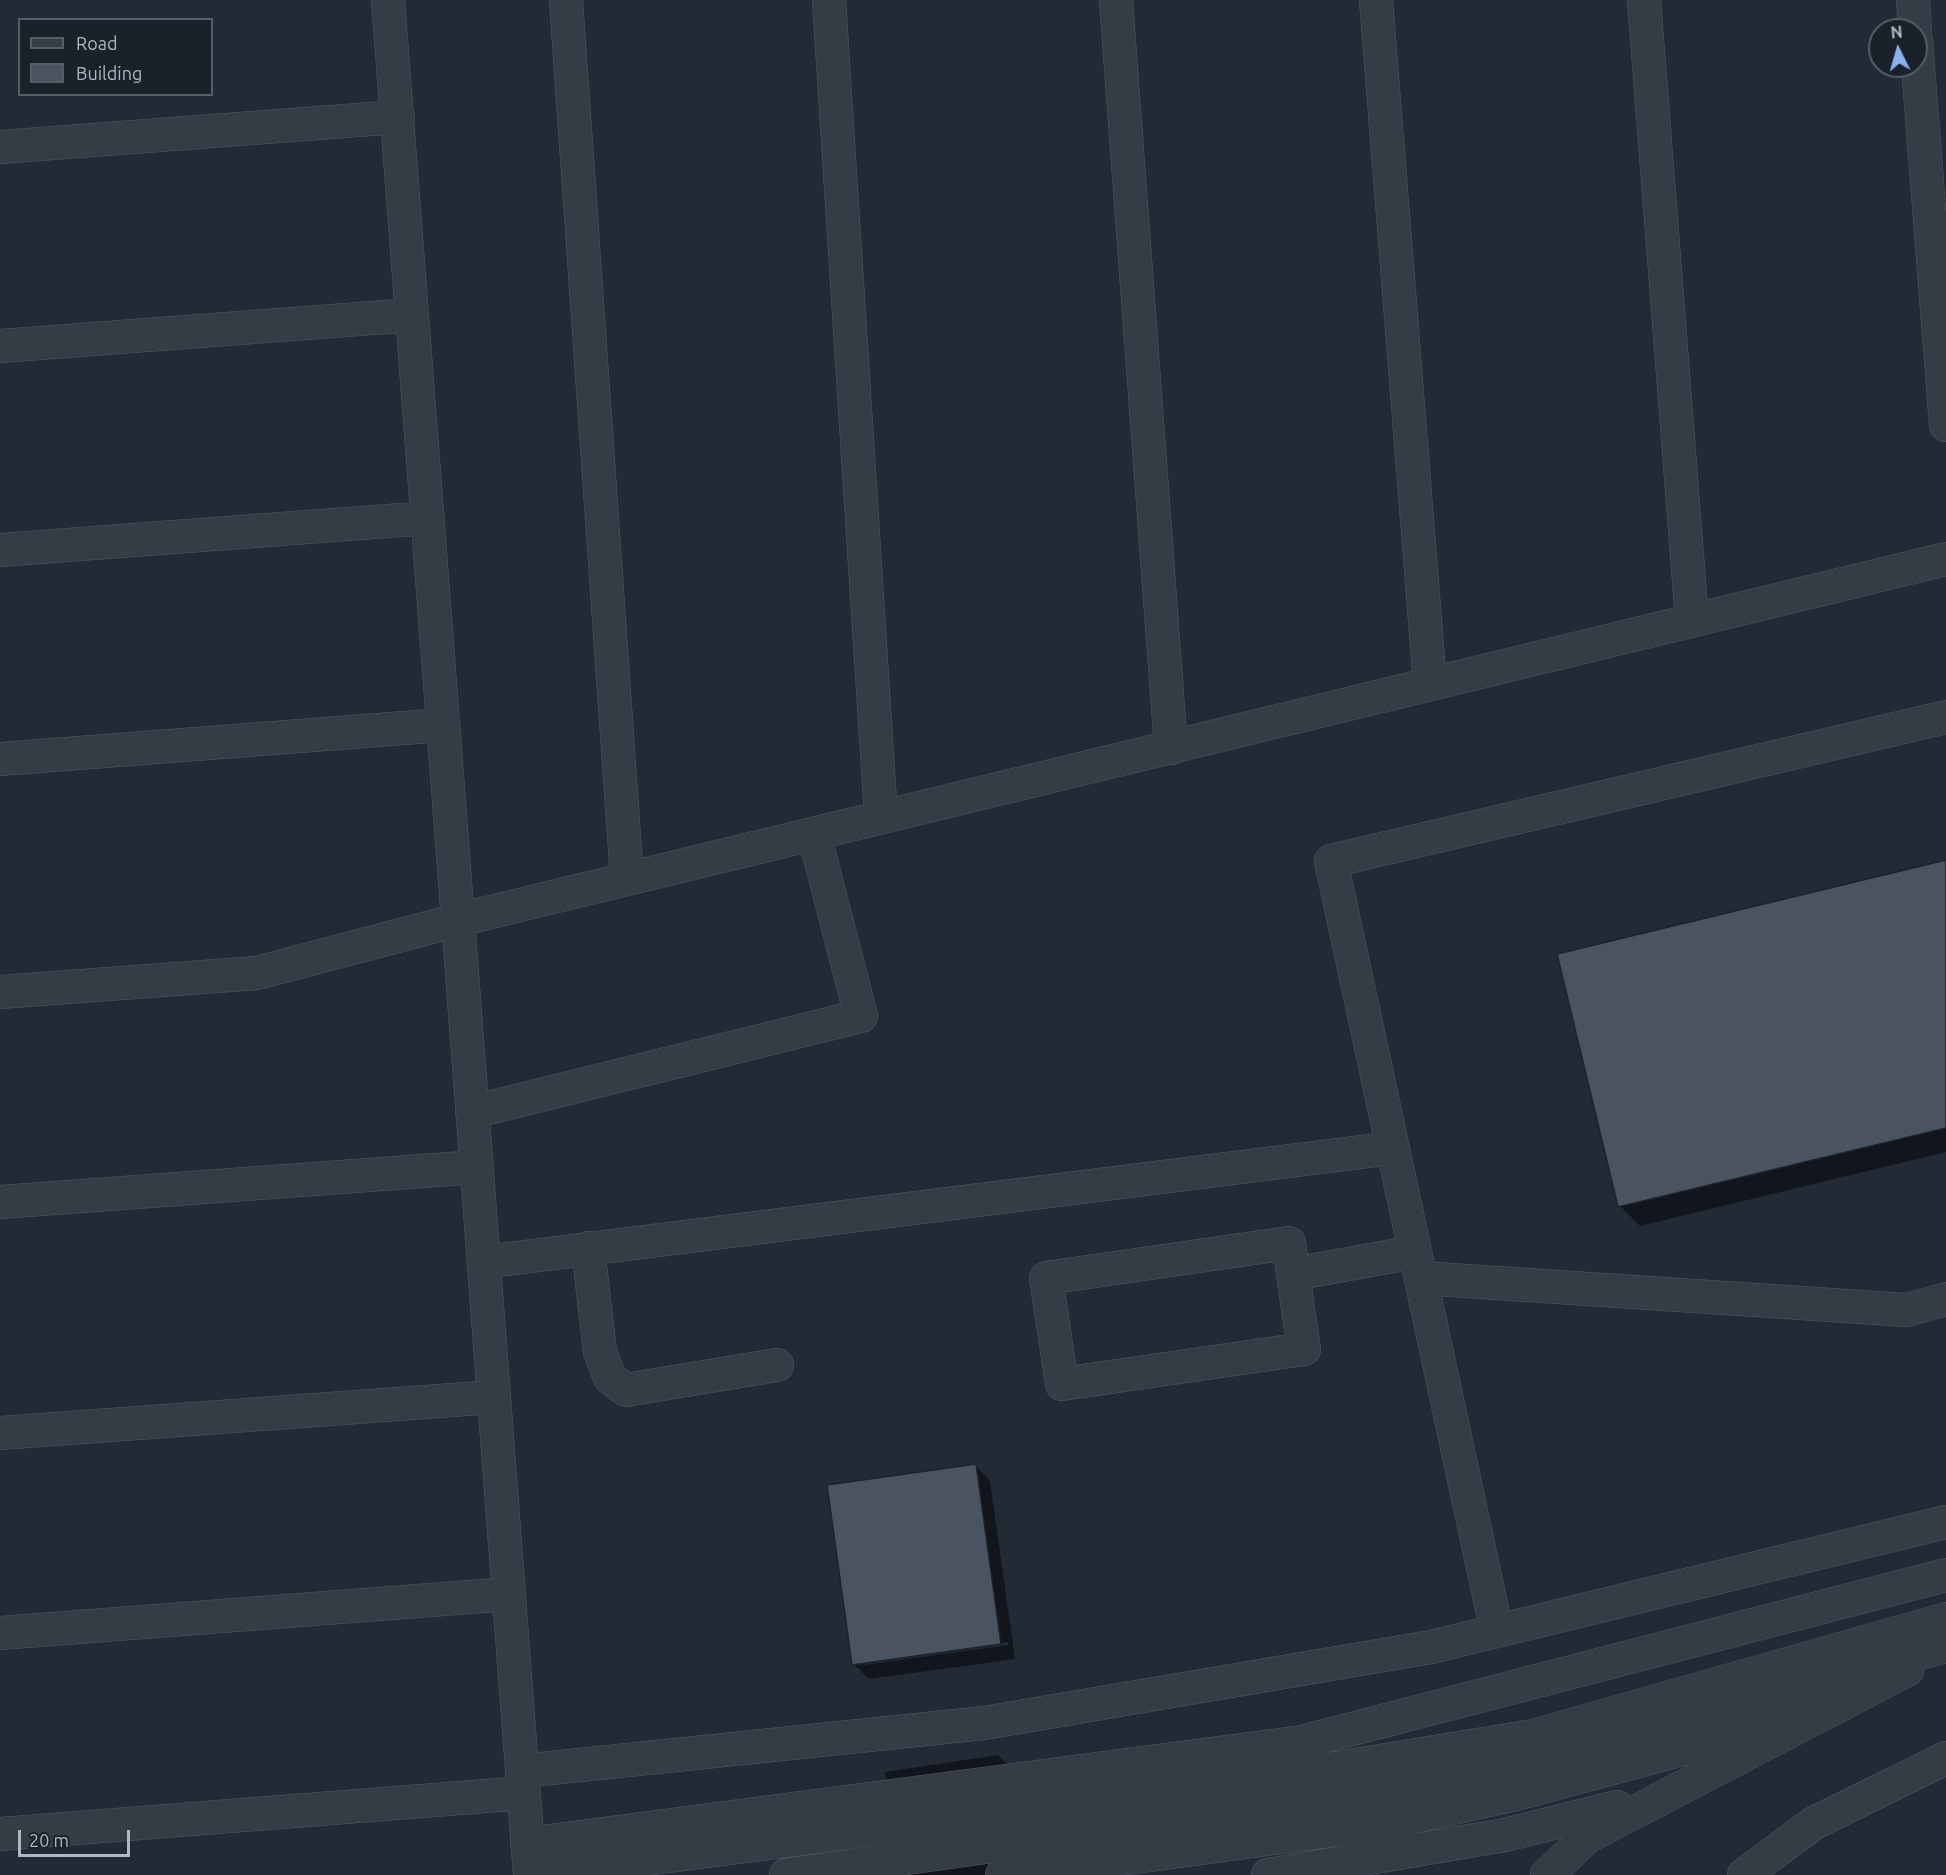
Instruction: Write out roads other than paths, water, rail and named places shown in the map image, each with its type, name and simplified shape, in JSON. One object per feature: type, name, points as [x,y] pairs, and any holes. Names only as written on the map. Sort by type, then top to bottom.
[{"type":"street","points":[[566,0],[627,879]]},
{"type":"street","points":[[829,0],[881,817]]},
{"type":"street","points":[[1116,0],[1171,748]]},
{"type":"street","points":[[1376,0],[1430,684]]},
{"type":"street","points":[[1644,0],[1692,620]]},
{"type":"street","points":[[1913,0],[1914,18]]},
{"type":"street","points":[[396,2],[398,117],[412,315],[529,1864]]},
{"type":"street","points":[[1919,78],[1946,425]]},
{"type":"street","points":[[0,147],[398,117]]},
{"type":"street","points":[[0,346],[412,315]]},
{"type":"street","points":[[0,550],[428,518]]},
{"type":"street","points":[[0,992],[258,973],[458,920],[1946,559]]},
{"type":"street","points":[[1492,1609],[1331,861],[1946,717]]},
{"type":"street","points":[[0,759],[443,725]]},
{"type":"street","points":[[472,1112],[861,1016],[814,834]]},
{"type":"street","points":[[484,1262],[1393,1148]]},
{"type":"street","points":[[0,1202],[477,1167]]},
{"type":"street","points":[[1289,1243],[1293,1274],[1304,1349],[1062,1384],[1046,1278],[1289,1243]]},
{"type":"street","points":[[588,1248],[600,1352],[610,1378],[626,1390],[777,1365]]},
{"type":"street","points":[[1293,1274],[1418,1265],[1907,1310],[1946,1299]]},
{"type":"street","points":[[0,1433],[494,1397]]},
{"type":"street","points":[[0,1834],[523,1782],[984,1723],[1431,1647],[1946,1522]]},
{"type":"street","points":[[529,1864],[1302,1742],[1946,1575]]},
{"type":"street","points":[[0,1633],[509,1594]]},
{"type":"street","points":[[529,1864],[1288,1776],[1533,1736],[1946,1619]]},
{"type":"street","points":[[1547,1875],[1587,1838],[1946,1648]]},
{"type":"street","points":[[786,1875],[1442,1783],[1946,1648]]},
{"type":"street","points":[[1002,1875],[1386,1823],[1512,1795],[1835,1708]]},
{"type":"street","points":[[1744,1875],[1814,1823],[1946,1758]]},
{"type":"street","points":[[1268,1875],[1504,1835],[1668,1795]]}]
